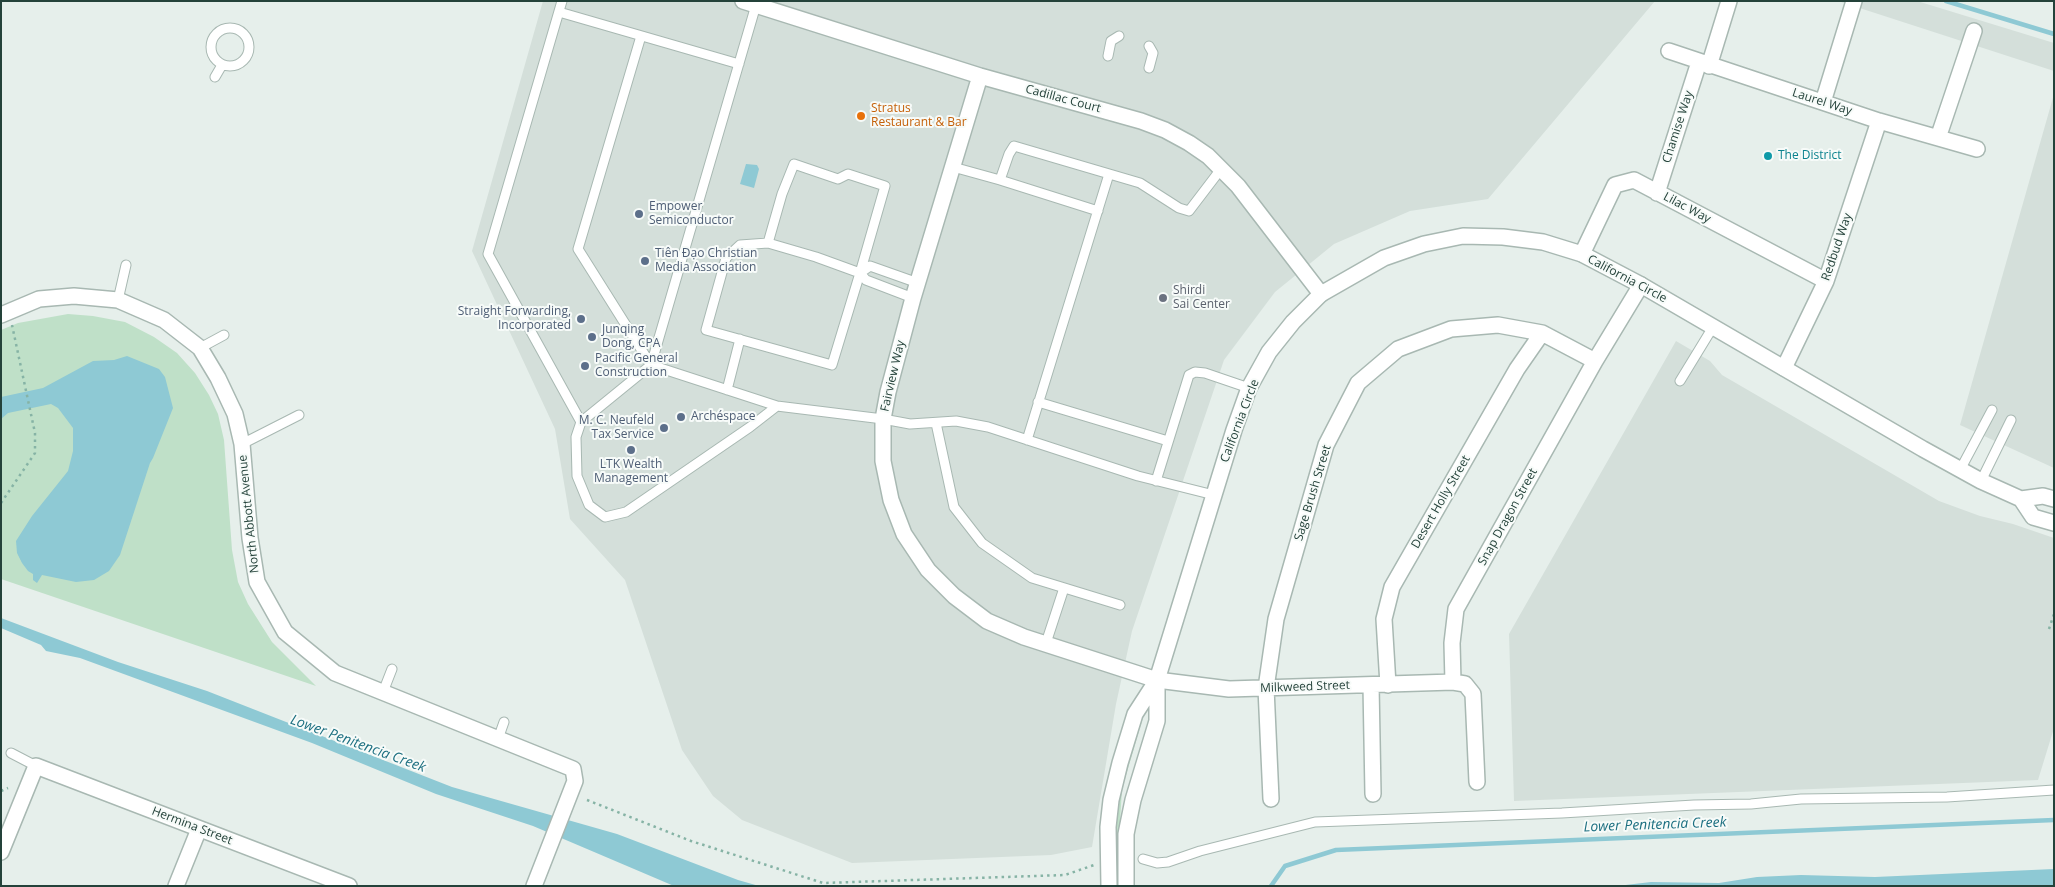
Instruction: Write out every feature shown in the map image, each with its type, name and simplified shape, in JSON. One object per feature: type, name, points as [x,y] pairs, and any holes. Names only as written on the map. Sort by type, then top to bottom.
[{"type":"street","name":"Chamise Way","points":[[1658,193],[1704,64],[1729,1]]},
{"type":"street","points":[[1823,102],[1854,1]]},
{"type":"street","name":"Cadillac Court","points":[[750,3],[980,76],[1141,120],[1189,142],[1238,186],[1321,294]]},
{"type":"street","points":[[1938,138],[1974,31]]},
{"type":"street","name":"Laurel Way","points":[[1669,51],[1879,121],[1977,149]]},
{"type":"street","name":"Fairview Way","points":[[980,76],[913,298],[888,392],[883,419],[883,461],[891,500],[904,534],[928,570],[954,596],[988,621],[1010,632],[1157,680]]},
{"type":"street","name":"Redbud Way","points":[[1784,368],[1826,282],[1879,121]]},
{"type":"street","name":"Lilac Way","points":[[1582,254],[1615,185],[1634,180],[1826,282]]},
{"type":"street","name":"California Circle","points":[[1110,886],[1108,827],[1111,800],[1120,763],[1135,714],[1157,680],[1234,430],[1250,388],[1269,352],[1293,322],[1321,294],[1352,274],[1384,258],[1424,244],[1463,236],[1503,237],[1543,242],[1582,254],[1641,284],[1960,470],[2021,499],[2034,517],[2054,523]]},
{"type":"street","name":"Snap Dragon Street","points":[[1453,682],[1452,643],[1456,609],[1595,361],[1641,284]]},
{"type":"street","name":"North Abbott Avenue","points":[[5,313],[39,299],[74,296],[118,300],[164,320],[200,348],[218,378],[234,414],[242,444],[250,538],[257,582],[284,632],[335,673],[572,769],[575,781],[534,886]]},
{"type":"street","name":"Sage Brush Street","points":[[1271,799],[1266,688],[1276,619],[1326,445],[1358,383],[1398,349],[1451,329],[1498,325],[1542,334],[1595,361]]},
{"type":"street","name":"Desert Holly Street","points":[[1388,685],[1384,619],[1392,587],[1517,369],[1542,334]]},
{"type":"street","name":"California Circle","points":[[2021,499],[2043,496],[2054,499]]},
{"type":"street","name":"California Circle","points":[[1126,886],[1126,834],[1133,800],[1157,721],[1157,680]]},
{"type":"street","name":"Milkweed Street","points":[[1157,680],[1229,690],[1453,682]]},
{"type":"street","points":[[1453,682],[1465,684],[1474,694],[1477,782]]},
{"type":"street","points":[[1371,685],[1373,794]]},
{"type":"street","points":[[1,852],[36,766]]},
{"type":"street","name":"Hermina Street","points":[[36,766],[348,886]]},
{"type":"street","points":[[176,886],[199,829]]},
{"type":"lane","points":[[562,1],[488,254],[581,422]]},
{"type":"lane","points":[[750,3],[739,64],[651,365],[581,422],[576,437],[577,476],[589,505],[604,517],[626,512],[750,427],[777,406]]},
{"type":"lane","points":[[559,12],[739,64]]},
{"type":"lane","points":[[230,28],[237,30],[247,40],[249,47],[247,54],[237,65],[222,65],[212,55],[210,47],[212,40],[222,30],[230,28]]},
{"type":"lane","points":[[641,36],[578,249],[651,365],[777,406],[910,424],[956,421],[988,427],[1156,481],[1214,494]]},
{"type":"lane","points":[[1108,56],[1111,41],[1119,36]]},
{"type":"lane","points":[[1149,46],[1153,52],[1149,68]]},
{"type":"lane","points":[[214,77],[222,65]]},
{"type":"lane","points":[[1000,180],[1008,154],[1014,146],[1140,183],[1178,208],[1189,211],[1221,169]]},
{"type":"lane","points":[[768,243],[782,194],[794,164],[838,179],[848,174],[885,186],[860,273],[832,365],[706,330],[726,258],[740,245],[768,243],[816,257],[860,273],[866,280],[913,298]]},
{"type":"lane","points":[[953,167],[1098,211]]},
{"type":"lane","points":[[1026,440],[1109,174]]},
{"type":"lane","points":[[118,300],[126,266]]},
{"type":"lane","points":[[860,273],[870,266],[918,283]]},
{"type":"lane","points":[[1680,381],[1713,327]]},
{"type":"lane","points":[[200,348],[224,335]]},
{"type":"lane","points":[[727,390],[740,339]]},
{"type":"lane","points":[[1156,481],[1189,375],[1196,372],[1205,373],[1250,388]]},
{"type":"lane","points":[[1038,402],[1168,441]]},
{"type":"lane","points":[[1960,470],[1992,410]]},
{"type":"lane","points":[[242,444],[299,415]]},
{"type":"lane","points":[[1981,481],[2011,420]]},
{"type":"lane","points":[[936,423],[954,508],[982,544],[1032,578],[1120,605]]},
{"type":"lane","points":[[1046,643],[1064,588]]},
{"type":"lane","points":[[383,692],[392,669]]},
{"type":"lane","points":[[498,739],[504,722]]},
{"type":"lane","points":[[11,753],[36,766]]},
{"type":"lane","points":[[1142,859],[1156,863],[1168,862],[1200,851],[1315,822],[1562,813],[1801,800],[1947,797],[2054,790]]},
{"type":"path","points":[[1,503],[35,453],[35,433],[23,377],[5,313]]},
{"type":"path","points":[[2049,629],[2054,614]]},
{"type":"path","points":[[1,791],[8,788]]},
{"type":"path","points":[[588,800],[691,842],[823,883],[1064,875],[1108,864]]},
{"type":"shaded area","points":[[543,1],[1655,1],[1488,199],[1410,211],[1334,244],[1275,292],[1224,360],[1132,631],[1116,704],[1092,847],[1051,855],[852,863],[742,820],[713,796],[682,750],[625,580],[570,519],[555,429],[472,251]]},
{"type":"shaded area","points":[[1838,1],[1917,1],[2054,43],[2054,71]]},
{"type":"shaded area","points":[[2054,94],[2054,468],[1960,425]]},
{"type":"shaded area","points":[[1676,341],[1710,361],[1722,375],[1939,501],[1980,516],[2013,524],[2054,538],[2054,728],[2038,780],[1514,801],[1509,634]]},
{"type":"green space","points":[[68,314],[125,322],[154,337],[177,353],[195,373],[218,414],[224,440],[232,550],[238,582],[248,604],[272,642],[316,686],[1,579],[1,330],[18,323]]},
{"type":"green space","points":[[1144,714],[1122,789],[1119,839],[1120,886],[1114,886],[1115,806],[1141,715]]},
{"type":"water","points":[[746,164],[757,165],[759,169],[754,188],[740,184]]},
{"type":"water","points":[[127,356],[159,369],[165,377],[173,408],[150,463],[120,555],[109,571],[94,580],[76,582],[42,575],[37,583],[33,580],[33,574],[28,571],[17,553],[16,541],[32,516],[68,471],[73,451],[73,428],[58,408],[51,404],[8,413],[1,419],[1,397],[43,388],[93,361],[114,360]]},
{"type":"water","points":[[1,618],[118,662],[207,691],[452,787],[617,834],[738,880],[759,886],[674,886],[533,826],[436,794],[312,743],[80,658],[46,651],[41,645],[1,628]]},
{"type":"water","points":[[2054,869],[2054,886],[1617,886],[1651,882],[1719,883],[1757,877],[1801,875],[1875,877]]},
{"type":"waterway","points":[[1946,1],[2054,34]]},
{"type":"waterway","name":"Lower Penitencia Creek","points":[[1271,886],[1285,866],[1336,850],[2054,820]]},
{"type":"place","name":"Stratus Restaurant & Bar","points":[[861,116]]},
{"type":"place","name":"The District","points":[[1768,156]]},
{"type":"place","name":"Empower Semiconductor","points":[[639,214]]},
{"type":"place","name":"Tiên Đạo Christian Media Association","points":[[645,261]]},
{"type":"place","name":"Shirdi Sai Center","points":[[1163,298]]},
{"type":"place","name":"Straight Forwarding, Incorporated","points":[[581,319]]},
{"type":"place","name":"Junqing Dong, CPA","points":[[592,337]]},
{"type":"place","name":"Pacific General Construction","points":[[585,366]]},
{"type":"place","name":"Archéspace","points":[[681,417]]},
{"type":"place","name":"M. C. Neufeld Tax Service","points":[[664,428]]},
{"type":"place","name":"LTK Wealth Management","points":[[631,450]]}]
